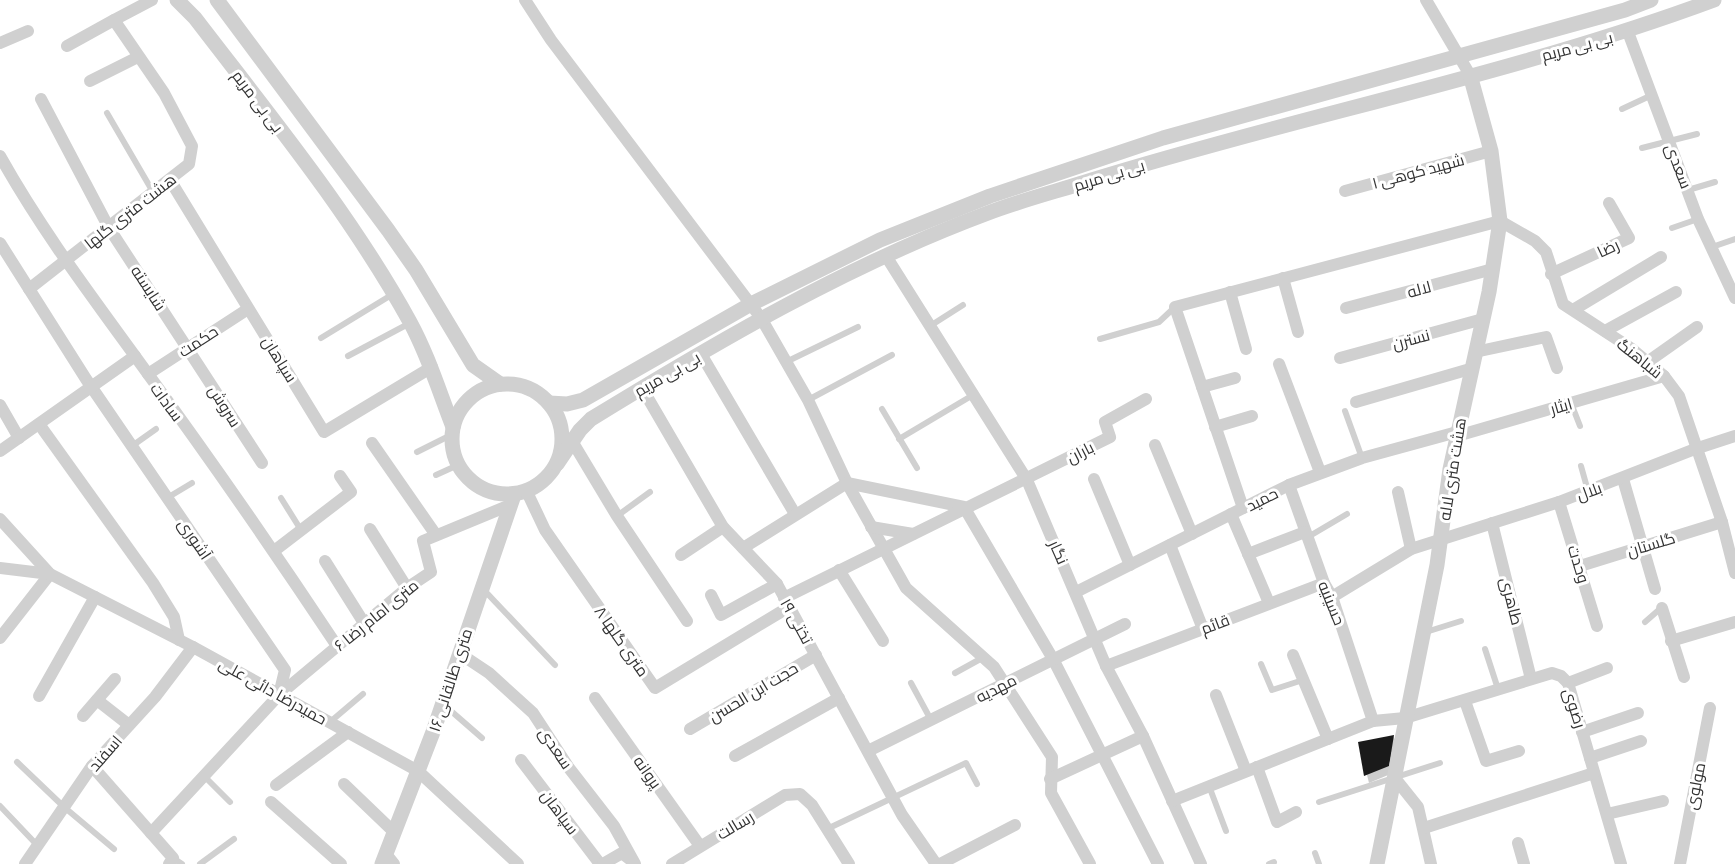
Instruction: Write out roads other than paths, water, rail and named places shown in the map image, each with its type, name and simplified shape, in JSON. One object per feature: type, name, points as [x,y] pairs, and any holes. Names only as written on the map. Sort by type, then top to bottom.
[{"type":"street","points":[[67,46],[152,0]]},
{"type":"street","name":"بی بی مریم","points":[[177,0],[195,18],[349,224],[411,323],[432,367],[452,431]]},
{"type":"street","name":"بی بی مریم","points":[[217,0],[388,230],[416,270],[473,365],[500,384]]},
{"type":"street","points":[[525,0],[551,40],[761,318],[808,400],[847,483],[906,588],[984,657],[1005,685],[1052,757],[1051,793],[1090,864]]},
{"type":"street","points":[[1426,0],[1470,75]]},
{"type":"street","name":"بی بی مریم","points":[[549,403],[567,404],[583,400],[750,304],[880,240],[990,196],[1163,138],[1625,10],[1651,0]]},
{"type":"street","name":"بی بی مریم","points":[[557,464],[572,441],[591,419],[761,318],[886,256],[989,213],[1153,161],[1628,32],[1714,0]]},
{"type":"street","name":"هشت متری گلها","points":[[29,289],[189,164],[192,146],[164,93],[114,20]]},
{"type":"street","points":[[0,43],[28,32]]},
{"type":"street","name":"سعدی","points":[[1628,32],[1698,219],[1735,298]]},
{"type":"street","points":[[90,81],[138,57]]},
{"type":"street","name":"هشت متری لاله","points":[[1377,864],[1441,538],[1457,434],[1483,319],[1500,221],[1491,151],[1470,75]]},
{"type":"street","name":"شایسته","points":[[41,99],[109,228],[188,348]]},
{"type":"street","name":"شهید کوهی ۱","points":[[1345,191],[1491,151]]},
{"type":"street","name":"سادات","points":[[0,156],[26,203],[65,262],[274,551],[337,646]]},
{"type":"street","name":"سپاهان","points":[[170,180],[324,432],[432,367]]},
{"type":"street","name":"رضا","points":[[1551,274],[1629,238],[1609,203]]},
{"type":"street","points":[[1243,508],[1175,307],[1500,221]]},
{"type":"street","name":"شباهنگ","points":[[1500,221],[1534,241],[1546,252],[1551,274],[1563,304],[1632,349],[1664,376],[1678,396],[1722,522],[1735,573]]},
{"type":"street","name":"آشوری","points":[[0,243],[131,447],[285,670],[279,695]]},
{"type":"street","name":"نگار","points":[[886,256],[1027,480],[1106,666],[1143,736],[1201,864]]},
{"type":"street","points":[[1573,310],[1661,257]]},
{"type":"street","name":"لاله","points":[[1346,308],[1493,269]]},
{"type":"street","points":[[1283,278],[1298,332]]},
{"type":"street","points":[[1230,292],[1246,350]]},
{"type":"street","points":[[1605,331],[1676,292]]},
{"type":"street","name":"حکمت","points":[[148,374],[248,309]]},
{"type":"street","name":"نسترن","points":[[1340,358],[1483,319]]},
{"type":"street","points":[[1646,363],[1697,327]]},
{"type":"street","points":[[1475,352],[1546,337],[1557,368]]},
{"type":"street","name":"سروش","points":[[188,348],[262,463]]},
{"type":"street","points":[[701,354],[795,514]]},
{"type":"street","points":[[0,451],[135,356]]},
{"type":"street","points":[[1279,364],[1320,472]]},
{"type":"street","points":[[1356,402],[1470,369]]},
{"type":"street","name":"ایثار","points":[[1457,434],[1664,376]]},
{"type":"street","points":[[1202,387],[1236,378]]},
{"type":"street","points":[[372,443],[436,535],[517,497],[545,480],[557,464],[562,448],[562,432],[558,417],[549,403],[536,392],[519,385],[500,384],[474,394],[462,407],[452,431],[458,465],[468,479],[481,489],[517,497]]},
{"type":"street","name":"تختی ۱۹","points":[[642,388],[723,527],[777,584],[894,799],[938,864]]},
{"type":"street","name":"باران","points":[[1027,480],[1110,437],[1105,422],[1146,399]]},
{"type":"street","points":[[0,405],[19,438]]},
{"type":"street","points":[[1215,427],[1252,416]]},
{"type":"street","points":[[39,424],[153,583],[174,617],[179,640]]},
{"type":"street","name":"حمید","points":[[1076,592],[1289,485],[1320,472],[1362,458],[1457,434]]},
{"type":"street","name":"بلال","points":[[1332,597],[1411,549],[1559,502],[1623,479],[1695,449],[1735,436]]},
{"type":"street","points":[[572,441],[617,516],[687,621]]},
{"type":"street","points":[[1155,446],[1192,534]]},
{"type":"street","points":[[274,551],[351,492],[340,476]]},
{"type":"street","points":[[1094,478],[1130,565]]},
{"type":"street","points":[[1623,479],[1655,589]]},
{"type":"street","points":[[787,602],[839,570],[964,507],[1027,480]]},
{"type":"street","points":[[743,548],[847,483],[964,507],[1053,659],[1158,864]]},
{"type":"street","name":"حسینیه","points":[[1289,485],[1324,583],[1332,597],[1373,721]]},
{"type":"street","points":[[1398,492],[1411,549]]},
{"type":"street","name":"۱۶ متری طالقانی","points":[[388,861],[394,832],[442,704],[481,586],[517,497]]},
{"type":"street","name":"۸ متری گلها","points":[[517,497],[545,530],[655,688],[787,602]]},
{"type":"street","name":"وحدت","points":[[1559,502],[1597,626]]},
{"type":"street","points":[[1231,514],[1269,603]]},
{"type":"street","points":[[0,519],[50,574],[0,638]]},
{"type":"street","name":"گلستان","points":[[1580,566],[1722,522]]},
{"type":"street","name":"طاهری","points":[[1492,523],[1531,679]]},
{"type":"street","points":[[681,555],[723,527]]},
{"type":"street","points":[[871,527],[913,534]]},
{"type":"street","points":[[370,530],[407,588]]},
{"type":"street","name":"۶ متری امام رضا","points":[[151,833],[279,695],[407,588],[431,572],[423,541],[436,535]]},
{"type":"street","points":[[1248,554],[1306,535]]},
{"type":"street","points":[[1170,545],[1203,629]]},
{"type":"street","points":[[325,561],[364,623]]},
{"type":"street","points":[[0,581],[4,568]]},
{"type":"street","name":"حمیدرضا دائی علی","points":[[4,568],[50,574],[193,647],[418,771],[518,864]]},
{"type":"street","points":[[839,570],[884,641]]},
{"type":"street","name":"قائم","points":[[1106,666],[1324,583]]},
{"type":"street","points":[[711,595],[721,615],[777,584]]},
{"type":"street","points":[[39,696],[95,597]]},
{"type":"street","points":[[1662,608],[1684,677]]},
{"type":"street","points":[[1671,641],[1735,622]]},
{"type":"street","name":"مهدیه","points":[[868,751],[1125,624]]},
{"type":"street","name":"اسفند","points":[[25,864],[92,766],[155,697],[193,647]]},
{"type":"street","name":"سعدی","points":[[459,653],[489,673],[532,713],[569,768],[614,826],[635,863]]},
{"type":"street","name":"حجت ابن الحسن","points":[[690,729],[816,655]]},
{"type":"street","points":[[1293,655],[1329,739]]},
{"type":"street","points":[[1568,683],[1606,668]]},
{"type":"street","name":"رضوی","points":[[1172,801],[1373,721],[1405,718],[1552,673],[1561,676],[1568,683],[1621,864]]},
{"type":"street","points":[[83,716],[115,679]]},
{"type":"street","points":[[1216,695],[1277,822],[1296,812]]},
{"type":"street","name":"پروانه","points":[[595,698],[700,846]]},
{"type":"street","points":[[735,756],[839,698]]},
{"type":"street","points":[[97,700],[129,725]]},
{"type":"street","points":[[1465,700],[1486,761],[1519,751]]},
{"type":"street","name":"مولوی","points":[[1680,864],[1710,708]]},
{"type":"street","points":[[1582,732],[1638,714]]},
{"type":"street","points":[[276,785],[348,732]]},
{"type":"street","points":[[1050,779],[1143,736]]},
{"type":"street","points":[[1590,758],[1641,741]]},
{"type":"street","name":"سپاهان","points":[[521,760],[601,864]]},
{"type":"street","points":[[92,766],[174,862]]},
{"type":"street","points":[[1424,828],[1594,773]]},
{"type":"street","points":[[1394,777],[1418,807],[1431,864]]},
{"type":"street","points":[[344,784],[394,832]]},
{"type":"street","name":"رسالت","points":[[672,864],[785,795],[800,794],[812,805],[827,829]]},
{"type":"street","points":[[1607,814],[1663,801]]},
{"type":"street","points":[[271,802],[341,864]]},
{"type":"street","points":[[938,864],[1015,825]]},
{"type":"street","points":[[827,829],[849,864]]},
{"type":"street","points":[[1518,843],[1524,864]]},
{"type":"street","points":[[601,864],[622,853],[635,863]]},
{"type":"lane","points":[[1622,109],[1653,94]]},
{"type":"lane","points":[[107,113],[154,192]]},
{"type":"lane","points":[[1642,148],[1697,134]]},
{"type":"lane","points":[[1688,190],[1716,182]]},
{"type":"lane","points":[[1672,228],[1698,219]]},
{"type":"lane","points":[[1712,247],[1735,238]]},
{"type":"lane","points":[[321,338],[393,294]]},
{"type":"lane","points":[[930,327],[963,305]]},
{"type":"lane","points":[[1100,339],[1159,322],[1175,307]]},
{"type":"lane","points":[[348,356],[411,323]]},
{"type":"lane","points":[[786,363],[858,327]]},
{"type":"lane","points":[[808,400],[892,355]]},
{"type":"lane","points":[[899,439],[974,394]]},
{"type":"lane","points":[[1571,403],[1580,426]]},
{"type":"lane","points":[[882,409],[917,468]]},
{"type":"lane","points":[[1345,411],[1362,458]]},
{"type":"lane","points":[[131,447],[156,429]]},
{"type":"lane","points":[[417,452],[452,431]]},
{"type":"lane","points":[[436,475],[458,465]]},
{"type":"lane","points":[[1581,466],[1588,491]]},
{"type":"lane","points":[[167,498],[192,483]]},
{"type":"lane","points":[[617,516],[650,492]]},
{"type":"lane","points":[[281,498],[301,530]]},
{"type":"lane","points":[[1306,535],[1347,514]]},
{"type":"lane","points":[[481,586],[555,665]]},
{"type":"lane","points":[[1645,622],[1662,608]]},
{"type":"lane","points":[[1423,633],[1461,621]]},
{"type":"lane","points":[[1485,650],[1498,689]]},
{"type":"lane","points":[[955,673],[984,657]]},
{"type":"lane","points":[[1261,664],[1272,690],[1304,680]]},
{"type":"lane","points":[[911,683],[931,720]]},
{"type":"lane","points":[[330,722],[363,694]]},
{"type":"lane","points":[[442,704],[482,738]]},
{"type":"lane","points":[[17,762],[64,807],[114,849]]},
{"type":"lane","points":[[827,829],[966,763],[977,784]]},
{"type":"lane","points":[[1319,802],[1440,763]]},
{"type":"lane","points":[[204,776],[230,802]]},
{"type":"lane","points":[[1209,786],[1226,831]]},
{"type":"lane","points":[[0,806],[38,846]]},
{"type":"lane","points":[[200,864],[234,839]]},
{"type":"lane","points":[[1315,853],[1319,864]]}]
